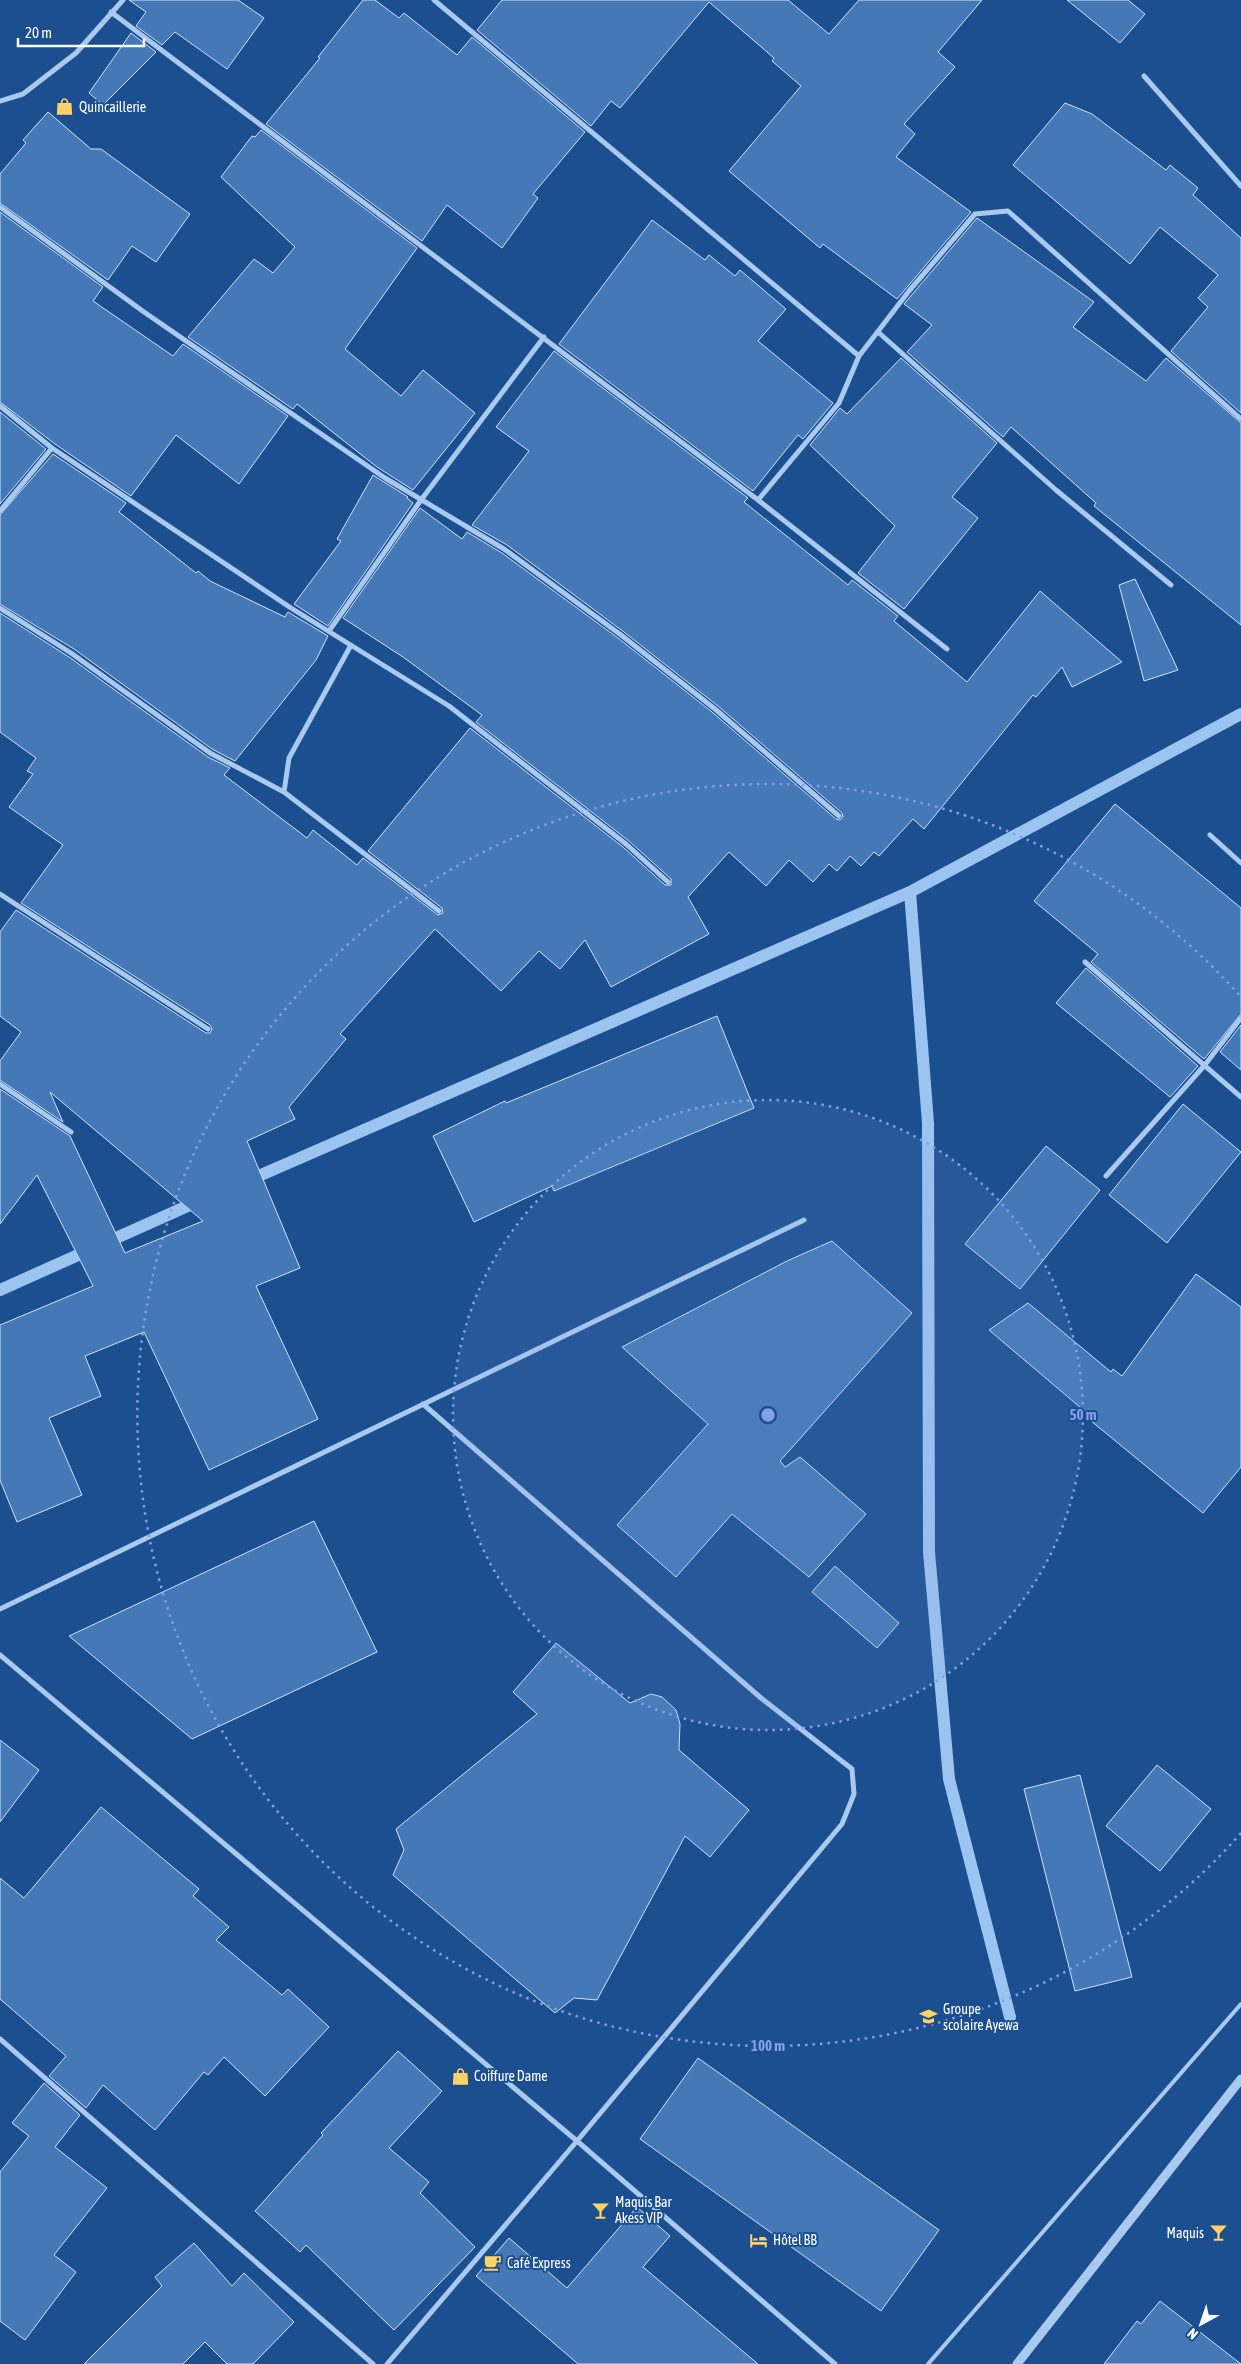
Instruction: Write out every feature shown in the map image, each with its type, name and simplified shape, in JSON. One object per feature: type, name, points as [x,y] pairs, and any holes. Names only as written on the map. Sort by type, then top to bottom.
[{"type":"street","points":[[0,101],[23,94],[76,53],[111,12],[124,0]]},
{"type":"street","points":[[434,0],[859,356]]},
{"type":"street","points":[[111,12],[758,500],[947,649]]},
{"type":"street","points":[[1144,76],[1241,186]]},
{"type":"street","points":[[0,207],[152,318],[421,500],[504,549],[621,635],[715,709],[839,816]]},
{"type":"street","points":[[758,500],[839,403],[859,356],[909,291],[975,214],[1008,211],[1241,418]]},
{"type":"street","points":[[878,332],[1056,490],[1171,585]]},
{"type":"street","points":[[329,631],[421,500],[544,337]]},
{"type":"street","points":[[0,406],[52,448],[291,608],[351,644],[465,718],[626,844],[668,882]]},
{"type":"street","points":[[0,511],[52,448]]},
{"type":"street","points":[[0,608],[71,653],[210,753],[284,792],[439,910]]},
{"type":"street","points":[[284,792],[289,758],[351,644]]},
{"type":"street","points":[[1210,834],[1241,863]]},
{"type":"street","points":[[0,894],[208,1029]]},
{"type":"street","points":[[1085,962],[1241,1097]]},
{"type":"street","points":[[1106,1176],[1204,1066],[1241,1018]]},
{"type":"street","points":[[0,1084],[71,1132]]},
{"type":"street","points":[[0,1609],[804,1220]]},
{"type":"street","points":[[387,2364],[577,2141],[842,1824],[854,1794],[852,1769],[761,1698],[423,1404]]},
{"type":"street","points":[[0,1655],[577,2141],[835,2364]]},
{"type":"street","points":[[0,2039],[373,2364]]},
{"type":"street","points":[[1017,2364],[1241,2079]]},
{"type":"lane","points":[[928,2364],[1241,2004]]},
{"type":"building","points":[[129,0],[238,0],[264,18],[227,69],[175,32],[162,45],[136,26],[146,12]]},
{"type":"building","points":[[363,0],[375,0],[399,18],[404,13],[457,55],[472,37],[585,132],[533,194],[538,198],[502,248],[447,205],[422,241],[266,124],[320,58],[318,57]]},
{"type":"building","points":[[502,0],[788,0],[829,34],[859,0],[982,0],[938,52],[955,67],[904,124],[915,134],[896,157],[971,212],[897,299],[823,244],[820,248],[729,171],[801,86],[772,61],[774,58],[709,2],[620,108],[611,101],[591,126],[477,30]]},
{"type":"building","points":[[1067,0],[1128,0],[1145,14],[1120,43]]},
{"type":"building","points":[[131,33],[156,52],[103,105],[89,93]]},
{"type":"building","points":[[1065,103],[1092,114],[1166,170],[1170,165],[1198,188],[1193,195],[1241,238],[1241,413],[1171,351],[1208,307],[1198,298],[1218,275],[1160,227],[1130,264],[1013,165]]},
{"type":"building","points":[[48,112],[91,149],[101,149],[190,214],[156,262],[132,246],[108,280],[0,203],[0,174],[26,143],[23,140]]},
{"type":"building","points":[[261,130],[417,248],[345,349],[401,396],[423,370],[475,413],[413,490],[377,467],[297,404],[293,409],[188,337],[254,259],[273,273],[295,247],[221,177],[252,136],[255,137]]},
{"type":"building","points":[[0,212],[103,287],[93,301],[173,356],[183,344],[288,416],[239,484],[176,435],[131,496],[55,444],[0,402]]},
{"type":"building","points":[[977,218],[1094,302],[1073,327],[1146,381],[1166,358],[1241,423],[1241,625],[1094,506],[1096,503],[1011,427],[1003,437],[907,352],[932,325],[904,304]]},
{"type":"building","points":[[652,220],[705,260],[709,255],[735,276],[740,270],[786,309],[758,341],[833,403],[803,439],[798,435],[753,491],[559,344]]},
{"type":"building","points":[[554,351],[748,498],[744,502],[848,585],[852,580],[898,616],[894,621],[967,682],[1040,591],[1122,662],[1072,687],[1062,667],[1036,697],[1033,695],[924,829],[913,819],[879,856],[874,852],[861,866],[850,856],[837,871],[829,864],[813,882],[789,860],[766,886],[729,852],[688,897],[709,934],[611,987],[585,940],[560,969],[539,951],[501,991],[435,929],[340,1034],[346,1039],[289,1107],[295,1119],[247,1141],[300,1268],[256,1286],[318,1419],[209,1470],[144,1332],[85,1356],[101,1396],[49,1418],[82,1495],[17,1522],[0,1480],[0,1325],[93,1286],[37,1175],[0,1224],[0,1089],[70,1136],[125,1253],[203,1221],[50,1092],[63,1122],[0,1080],[0,1061],[21,1032],[0,1016],[0,932],[16,910],[206,1033],[210,1033],[212,1029],[210,1025],[21,903],[63,845],[9,807],[33,774],[27,771],[36,758],[0,732],[0,613],[69,657],[208,757],[230,768],[224,775],[307,838],[313,830],[357,865],[363,858],[438,915],[443,913],[442,908],[368,851],[470,728],[623,847],[665,885],[671,885],[671,879],[629,841],[476,722],[482,715],[403,657],[343,618],[420,508],[462,539],[467,532],[502,553],[618,638],[712,712],[836,819],[840,820],[843,817],[842,813],[718,706],[624,632],[507,545],[472,525],[529,451],[496,427]]},
{"type":"building","points":[[901,358],[997,443],[952,497],[978,518],[904,609],[858,573],[895,526],[810,445],[840,408],[847,414]]},
{"type":"building","points":[[0,412],[46,449],[0,504]]},
{"type":"building","points":[[53,454],[126,503],[119,512],[196,573],[198,571],[210,581],[285,617],[288,612],[328,636],[316,660],[235,761],[212,749],[74,649],[0,604],[0,515]]},
{"type":"building","points":[[373,475],[408,497],[413,503],[328,626],[294,604],[341,541],[337,539]]},
{"type":"building","points":[[1135,579],[1178,670],[1144,681],[1119,585]]},
{"type":"building","points":[[1115,804],[1241,908],[1241,1014],[1204,1059],[1091,962],[1098,954],[1034,901]]},
{"type":"building","points":[[1086,968],[1198,1066],[1170,1097],[1056,1003]]},
{"type":"building","points":[[717,1016],[754,1108],[554,1191],[552,1186],[474,1222],[433,1136],[505,1101],[506,1103]]},
{"type":"building","points":[[1241,1025],[1241,1070],[1220,1052]]},
{"type":"building","points":[[1183,1104],[1241,1152],[1167,1243],[1109,1195]]},
{"type":"building","points":[[1046,1146],[1100,1190],[1020,1289],[965,1244]]},
{"type":"building","points":[[832,1241],[912,1313],[780,1461],[785,1467],[800,1457],[866,1514],[809,1577],[732,1514],[676,1577],[617,1525],[708,1424],[622,1347],[787,1261]]},
{"type":"building","points":[[1196,1274],[1241,1307],[1241,1467],[1203,1513],[1079,1411],[1081,1408],[989,1330],[1028,1303],[1111,1372],[1113,1369],[1122,1376]]},
{"type":"building","points":[[314,1521],[377,1652],[192,1739],[69,1636]]},
{"type":"building","points":[[835,1566],[899,1623],[877,1648],[812,1592]]},
{"type":"building","points":[[556,1643],[630,1703],[651,1694],[662,1697],[676,1710],[680,1724],[679,1750],[749,1810],[710,1857],[685,1836],[597,2000],[574,1998],[555,2013],[393,1875],[404,1850],[396,1829],[537,1714],[513,1692]]},
{"type":"building","points":[[0,1740],[39,1770],[0,1822]]},
{"type":"building","points":[[1157,1765],[1211,1809],[1160,1871],[1106,1826]]},
{"type":"building","points":[[1080,1775],[1132,1977],[1075,1991],[1024,1789]]},
{"type":"building","points":[[101,1807],[199,1889],[193,1896],[229,1927],[216,1940],[282,1995],[288,1989],[329,2027],[265,2096],[224,2057],[208,2075],[204,2072],[155,2130],[103,2085],[86,2108],[49,2076],[66,2056],[0,1999],[0,1878],[24,1898]]},
{"type":"building","points":[[398,2051],[442,2091],[389,2148],[429,2182],[420,2193],[475,2247],[394,2330],[306,2245],[300,2252],[255,2211],[323,2135],[321,2133]]},
{"type":"building","points":[[698,2058],[939,2230],[881,2311],[640,2139]]},
{"type":"building","points":[[44,2083],[80,2115],[55,2147],[107,2188],[54,2255],[76,2272],[25,2340],[0,2321],[0,2172],[29,2136],[12,2123]]},
{"type":"building","points":[[637,2207],[670,2236],[643,2267],[758,2364],[578,2364],[476,2276],[509,2238],[567,2288]]},
{"type":"building","points":[[194,2243],[232,2286],[244,2273],[294,2322],[253,2364],[227,2364],[205,2342],[183,2364],[84,2364],[162,2286],[155,2277]]},
{"type":"building","points":[[1160,2301],[1241,2364],[1104,2364],[1137,2321],[1141,2324]]},
{"type":"waterway","points":[[247,1181],[910,892],[1241,714]]},
{"type":"waterway","points":[[910,892],[928,1123],[929,1552],[949,1779],[1010,2017]]},
{"type":"waterway","points":[[0,1290],[201,1200]]},
{"type":"place","name":"Quincaillerie","points":[[65,107]]},
{"type":"place","name":"Groupe scolaire Ayewa","points":[[929,2017]]},
{"type":"place","name":"Coiffure Dame","points":[[460,2076]]},
{"type":"place","name":"Maquis Bar Akess VIP","points":[[601,2210]]},
{"type":"place","name":"Maquis","points":[[1218,2233]]},
{"type":"place","name":"Hôtel BB","points":[[759,2240]]},
{"type":"place","name":"Café Express","points":[[493,2263]]}]
